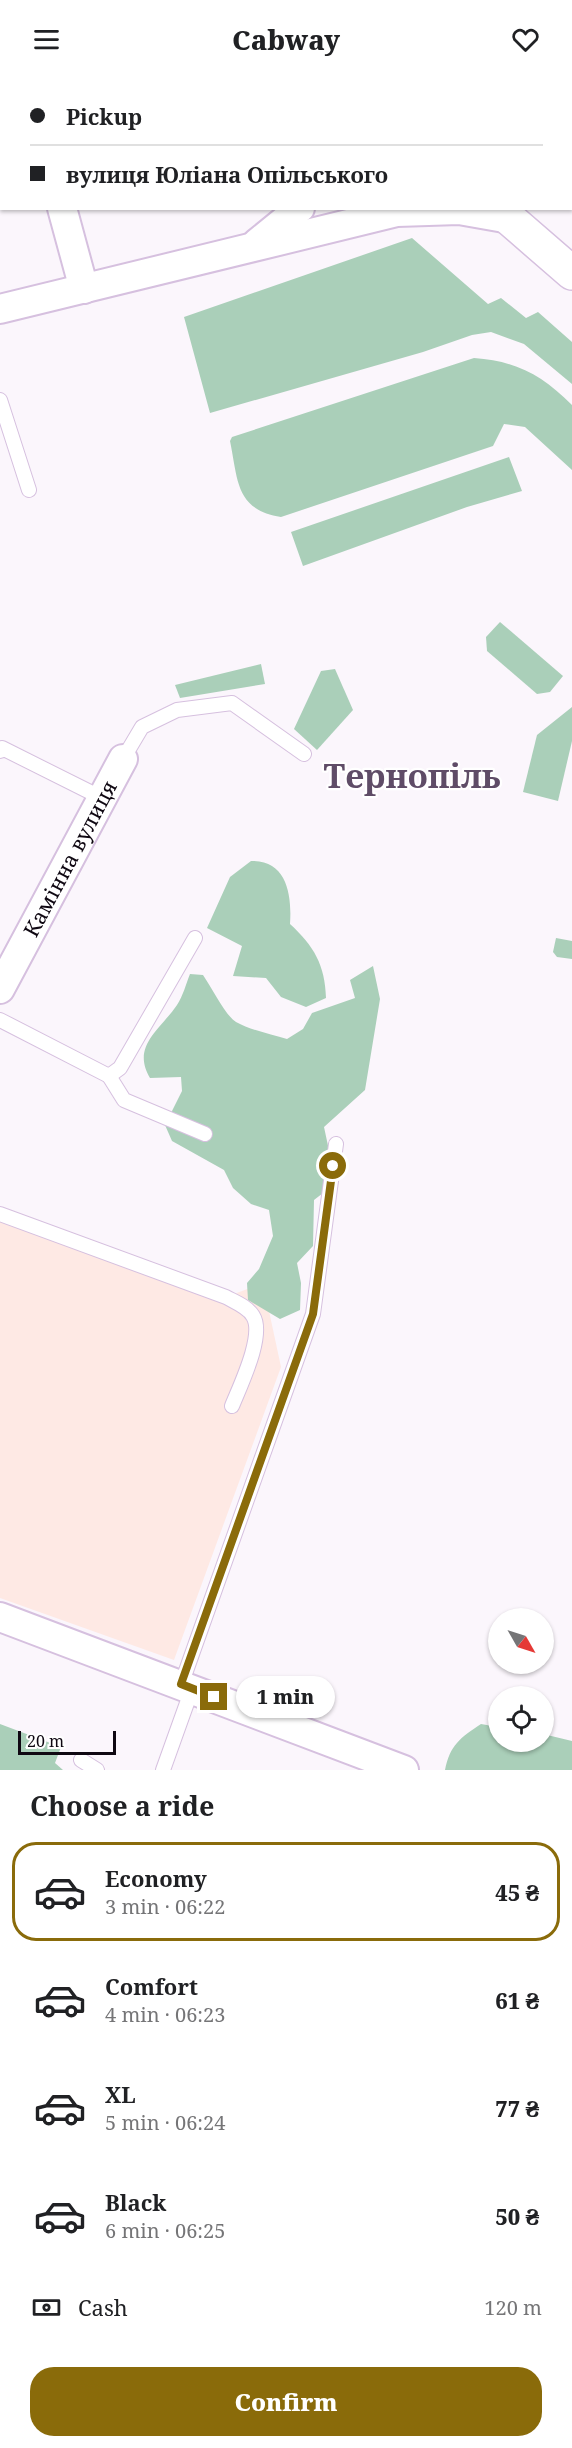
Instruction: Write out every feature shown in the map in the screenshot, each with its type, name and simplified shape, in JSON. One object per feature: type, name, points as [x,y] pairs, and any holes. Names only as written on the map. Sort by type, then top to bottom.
[{"type":"main road","points":[[503,214],[572,273]]},
{"type":"street","points":[[63,210],[84,289]]},
{"type":"street","points":[[249,250],[275,210]]},
{"type":"street","points":[[249,250],[298,210]]},
{"type":"street","points":[[312,234],[345,210]]},
{"type":"street","points":[[0,309],[397,212],[420,210]]},
{"type":"street","points":[[459,210],[503,214]]},
{"type":"street","name":"Камінна вулиця","points":[[0,989],[123,759]]},
{"type":"street","points":[[0,1617],[404,1770]]},
{"type":"lane","points":[[0,400],[29,490]]},
{"type":"lane","points":[[123,759],[142,727],[177,710],[232,703],[304,754]]},
{"type":"lane","points":[[0,752],[2,748],[102,798]]},
{"type":"lane","points":[[109,1076],[120,1068],[195,938]]},
{"type":"lane","points":[[0,1020],[109,1076],[124,1100],[205,1134]]},
{"type":"lane","points":[[163,1770],[187,1687],[313,1314],[336,1144]]},
{"type":"lane","points":[[0,1214],[226,1297],[244,1307],[253,1315],[257,1325],[253,1351],[232,1406]]},
{"type":"lane","points":[[81,1760],[97,1770]]},
{"type":"shaded area","points":[[0,1214],[226,1297],[263,1283],[281,1367],[174,1660],[0,1598]]},
{"type":"green space","points":[[412,238],[488,304],[501,298],[526,318],[538,312],[572,342],[572,384],[524,344],[491,332],[472,335],[423,352],[210,413],[184,317]]},
{"type":"green space","points":[[474,358],[503,362],[528,371],[550,385],[572,405],[572,470],[525,427],[504,424],[493,446],[281,517],[255,508],[241,491],[230,441],[232,437]]},
{"type":"green space","points":[[509,457],[522,491],[467,507],[303,566],[291,532]]},
{"type":"green space","points":[[500,622],[563,676],[550,692],[537,694],[487,651],[486,637]]},
{"type":"green space","points":[[261,664],[265,684],[180,698],[175,685]]},
{"type":"green space","points":[[335,669],[353,710],[317,750],[294,729],[321,671]]},
{"type":"green space","points":[[572,707],[572,741],[558,801],[523,792],[537,735]]},
{"type":"green space","points":[[251,861],[273,866],[285,881],[290,902],[290,924],[306,940],[317,957],[326,998],[306,1007],[281,997],[266,978],[233,976],[242,946],[207,928],[230,877]]},
{"type":"green space","points":[[556,938],[572,941],[572,959],[557,957],[553,952]]},
{"type":"green space","points":[[373,966],[380,999],[365,1090],[324,1127],[336,1183],[314,1200],[313,1246],[297,1263],[301,1283],[300,1310],[280,1319],[248,1300],[247,1283],[259,1269],[273,1236],[269,1210],[251,1204],[233,1188],[224,1170],[172,1141],[165,1125],[182,1091],[181,1077],[150,1078],[145,1067],[146,1047],[179,1001],[190,974],[203,975],[223,1007],[236,1022],[254,1030],[287,1039],[303,1029],[312,1013],[355,998],[350,980]]},
{"type":"green space","points":[[0,1724],[61,1747],[55,1763],[63,1770],[0,1770]]},
{"type":"green space","points":[[481,1724],[488,1725],[488,1752],[554,1752],[554,1737],[572,1741],[572,1770],[445,1770],[453,1748]]},
{"type":"district","name":"Тернопіль","points":[[412,775]]},
{"type":"route","points":[[214,1697],[181,1684],[313,1314],[333,1166]]}]
